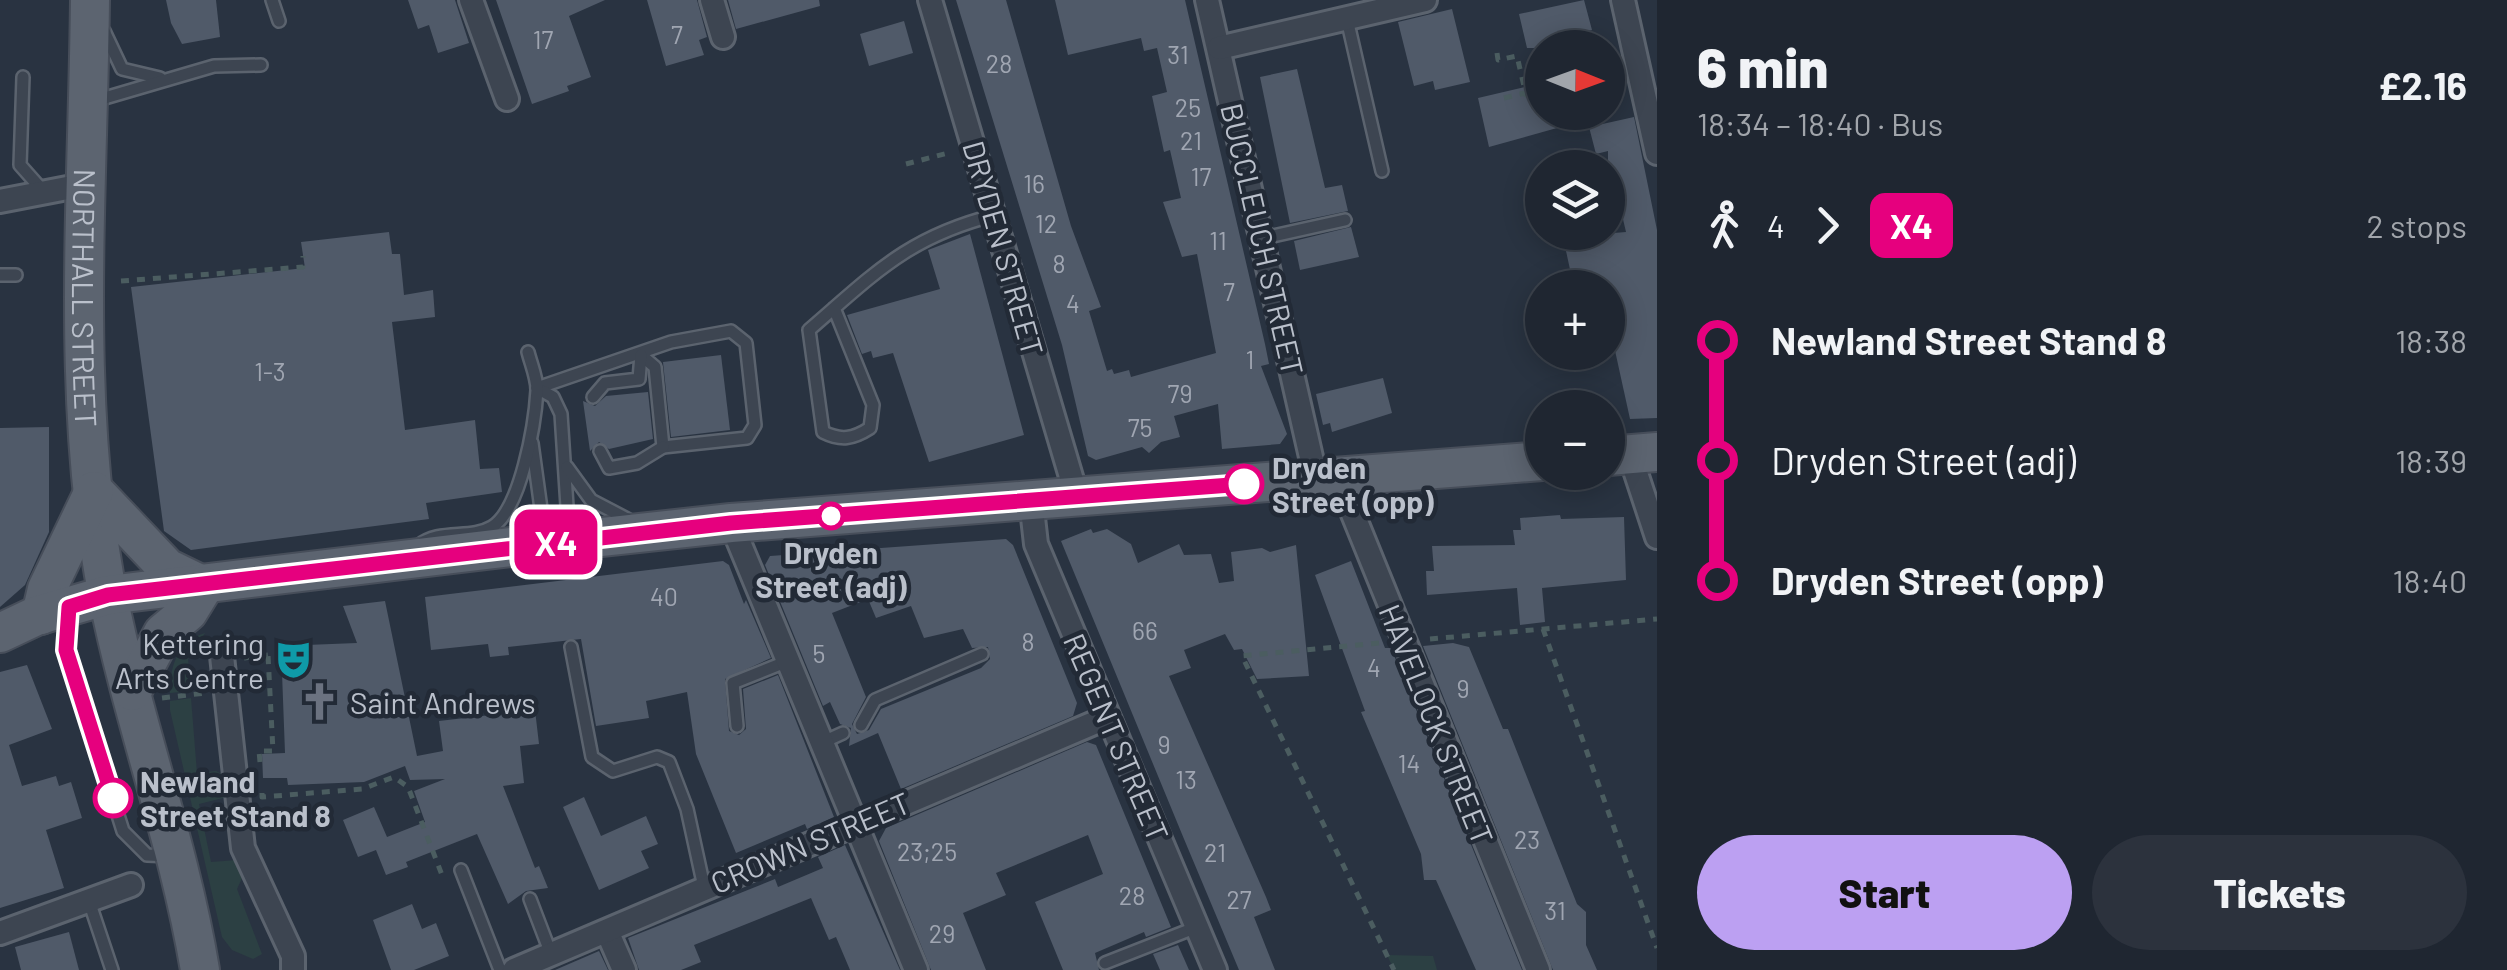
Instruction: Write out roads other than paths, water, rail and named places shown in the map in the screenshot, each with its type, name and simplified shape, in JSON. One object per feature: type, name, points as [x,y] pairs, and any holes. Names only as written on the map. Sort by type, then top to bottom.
[{"type":"main road","name":"NORTHALL STREET","points":[[90,0],[86,378],[94,491],[108,595],[148,694],[200,970]]},
{"type":"main road","points":[[0,633],[108,595],[654,531],[1525,463]]},
{"type":"main road","points":[[55,611],[48,589],[94,491],[167,568],[204,586]]},
{"type":"main road","points":[[148,694],[155,644],[188,612],[204,586]]},
{"type":"street","points":[[471,0],[506,98]]},
{"type":"street","points":[[712,0],[723,37]]},
{"type":"street","name":"DRYDEN STREET","points":[[930,0],[1077,497]]},
{"type":"street","name":"BUCCLEUCH STREET","points":[[1208,0],[1264,238],[1327,478]]},
{"type":"street","points":[[1219,48],[1425,0]]},
{"type":"street","points":[[1624,0],[1657,153]]},
{"type":"street","points":[[0,201],[88,184]]},
{"type":"street","points":[[1631,454],[1657,537]]},
{"type":"street","name":"HAVELOCK STREET","points":[[1327,478],[1402,641],[1538,970]]},
{"type":"street","name":"REGENT STREET","points":[[1031,500],[1036,544],[1215,970]]},
{"type":"street","points":[[731,523],[916,970]]},
{"type":"street","points":[[222,656],[243,848],[293,956],[293,970]]},
{"type":"street","name":"CROWN STREET","points":[[514,970],[1108,717]]},
{"type":"street","points":[[0,933],[90,904],[131,885]]},
{"type":"street","points":[[607,931],[624,970]]},
{"type":"lane","points":[[90,0],[122,69],[164,78]]},
{"type":"lane","points":[[272,0],[279,21]]},
{"type":"lane","points":[[1347,18],[1382,171]]},
{"type":"lane","points":[[89,102],[214,66],[262,65]]},
{"type":"lane","points":[[23,77],[20,165],[44,192]]},
{"type":"lane","points":[[834,308],[874,405],[870,428],[855,438],[837,439],[823,432],[809,330],[834,308],[909,246],[946,228],[995,215]]},
{"type":"lane","points":[[1264,238],[1345,220]]},
{"type":"lane","points":[[0,275],[16,275]]},
{"type":"lane","points":[[537,388],[567,374],[642,355],[670,342],[731,332],[746,342],[755,425],[747,438],[663,447],[618,469],[609,468],[600,451]]},
{"type":"lane","points":[[402,560],[428,538],[489,529],[510,513],[537,388],[528,352]]},
{"type":"lane","points":[[593,397],[605,383],[639,379],[642,355]]},
{"type":"lane","points":[[642,355],[655,366],[663,447]]},
{"type":"lane","points":[[537,388],[553,397],[561,414],[564,464],[558,542]]},
{"type":"lane","points":[[530,432],[558,542]]},
{"type":"lane","points":[[564,464],[582,492],[604,510],[654,531]]},
{"type":"lane","points":[[55,611],[123,830],[147,855],[176,856]]},
{"type":"lane","points":[[571,647],[592,757],[613,771],[657,758],[669,762],[687,809],[704,887]]},
{"type":"lane","points":[[862,725],[875,700],[982,654]]},
{"type":"lane","points":[[737,726],[732,683],[788,662]]},
{"type":"lane","points":[[821,743],[843,733]]},
{"type":"lane","points":[[461,870],[500,970]]},
{"type":"lane","points":[[530,899],[551,954]]},
{"type":"lane","points":[[90,904],[112,970]]},
{"type":"lane","points":[[1105,963],[1197,927]]},
{"type":"place","name":"Dryden Street (opp)","points":[[1244,484]]},
{"type":"place","name":"Dryden Street (adj)","points":[[831,516]]},
{"type":"place","name":"Kettering Arts Centre","points":[[294,660]]},
{"type":"place","name":"Saint Andrews","points":[[320,702]]},
{"type":"place","name":"Newland Street Stand 8","points":[[113,798]]}]
